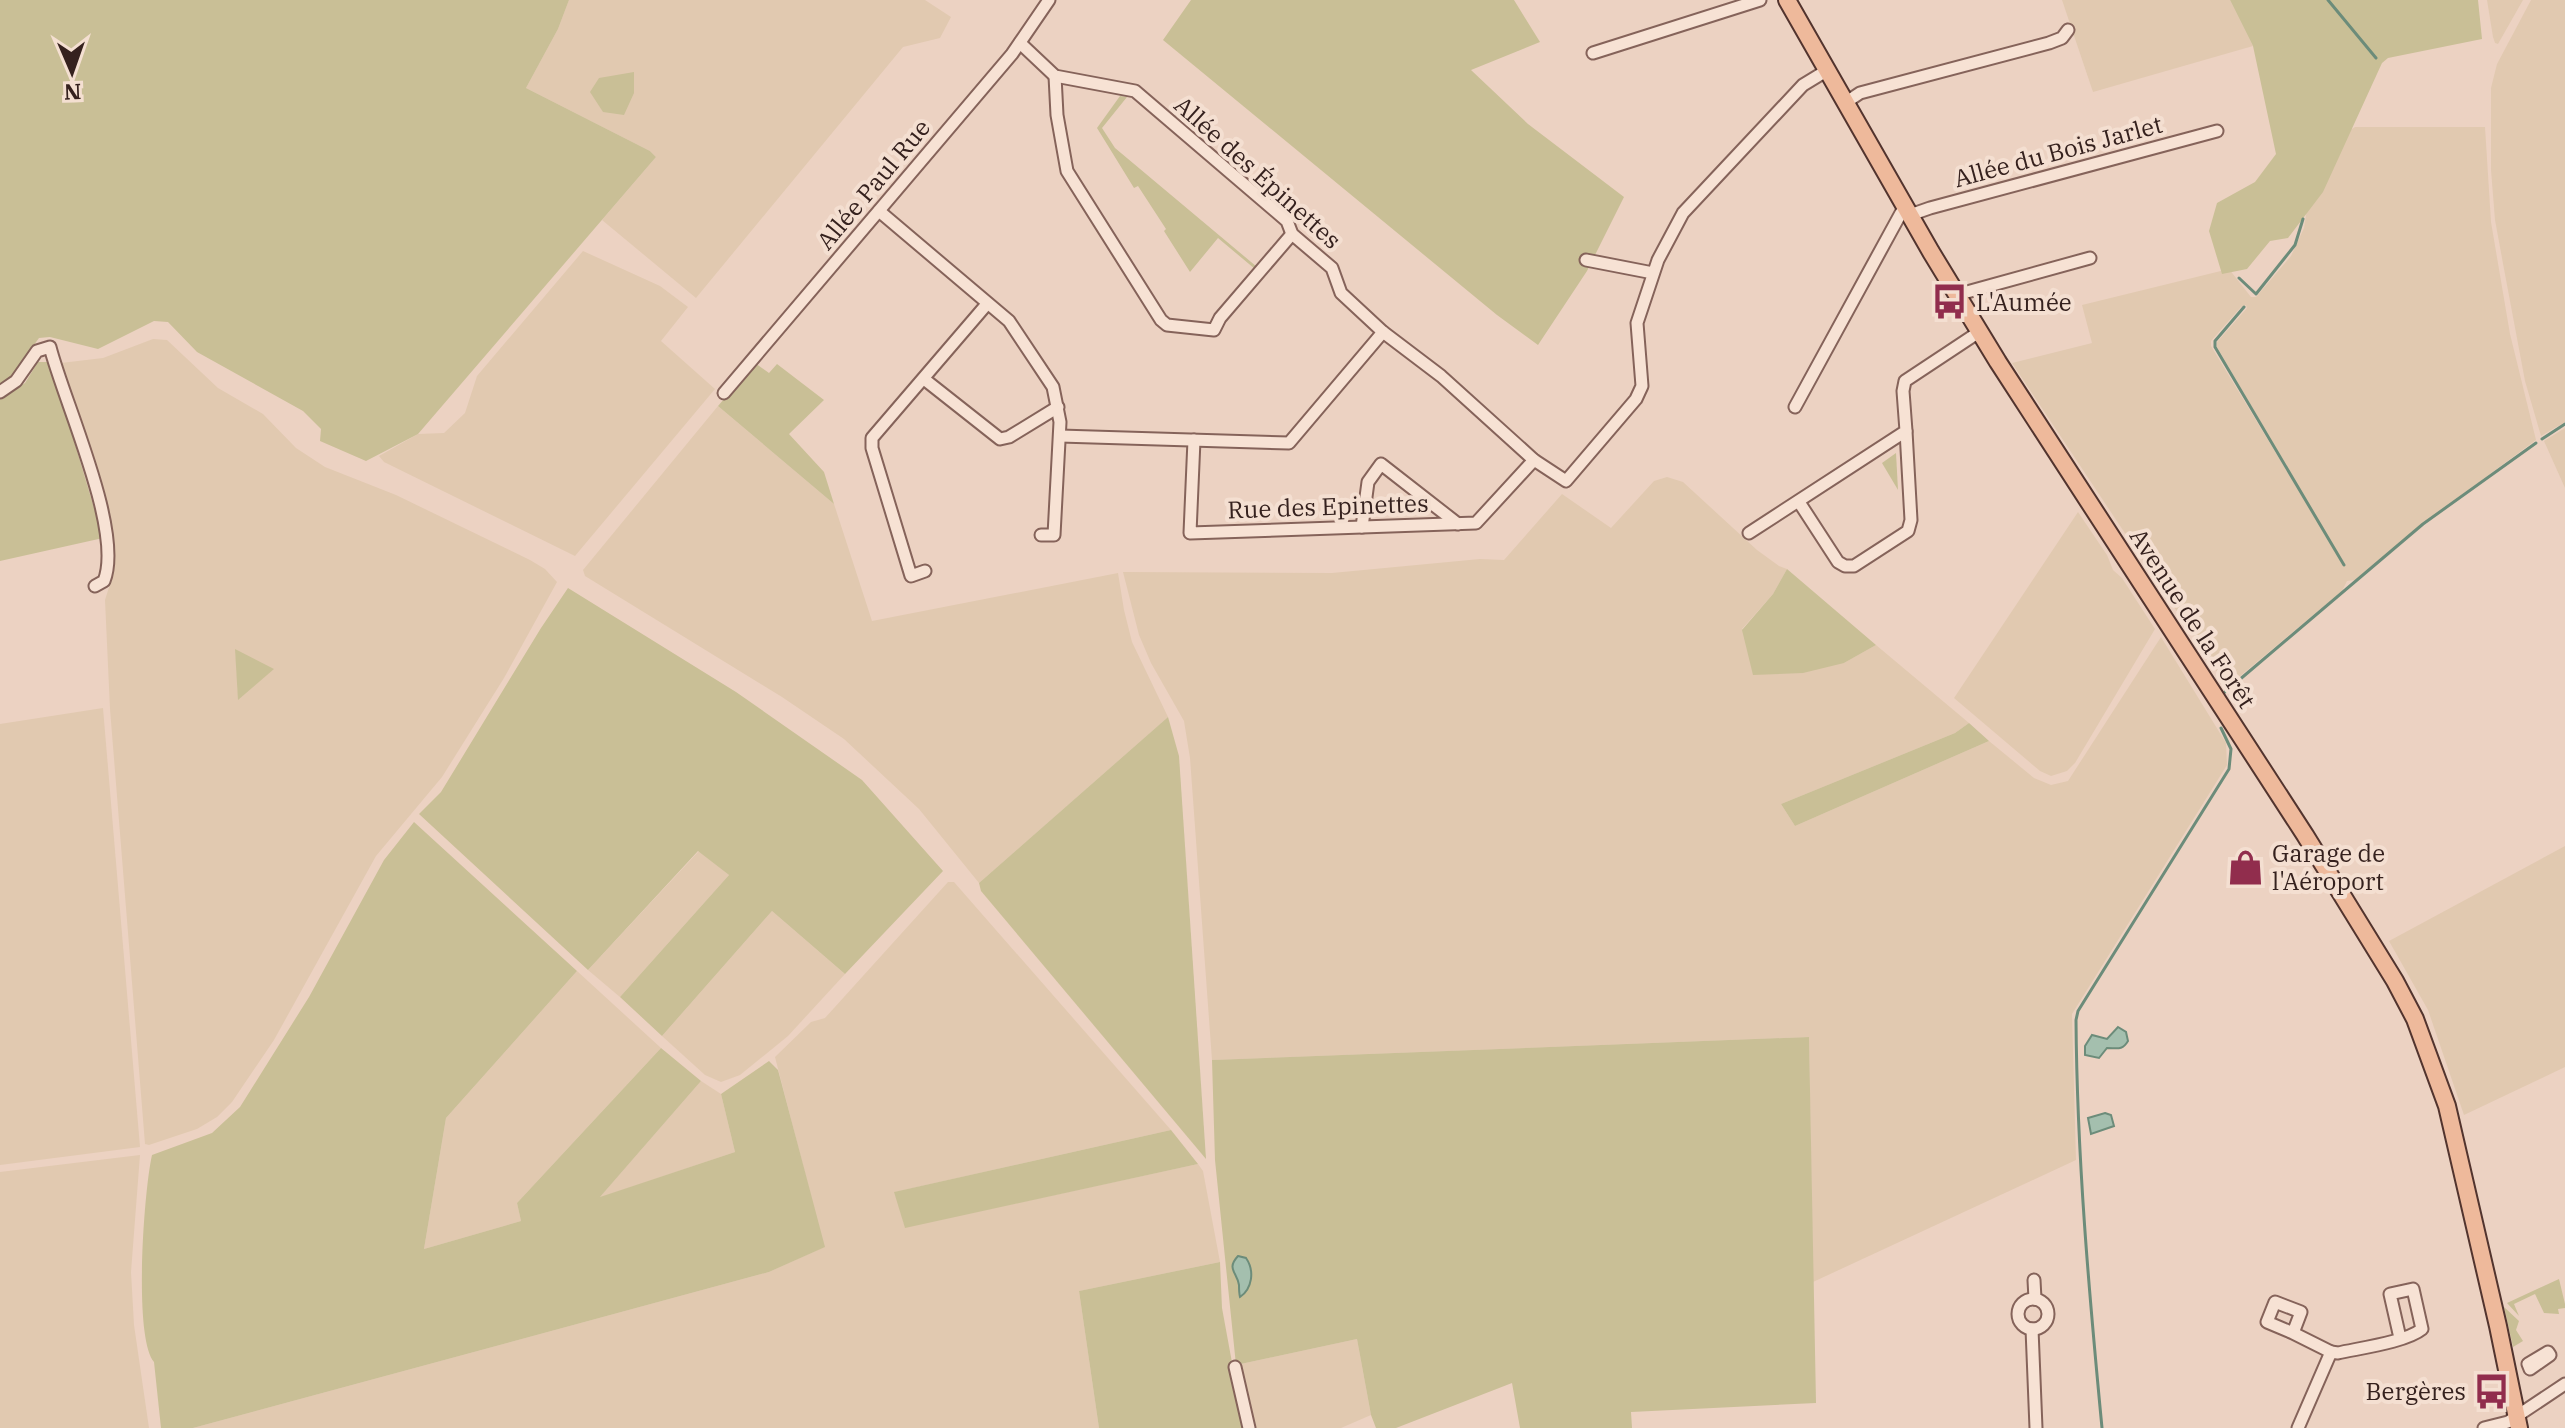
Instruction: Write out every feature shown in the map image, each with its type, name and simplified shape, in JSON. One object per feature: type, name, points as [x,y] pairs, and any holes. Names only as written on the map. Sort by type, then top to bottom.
[{"type":"main road","name":"Avenue de la Forêt","points":[[1787,0],[1956,295],[2305,835],[2415,1019],[2447,1106],[2513,1424]]},
{"type":"street","name":"Allée Paul Rue","points":[[724,393],[1020,43],[1049,0]]},
{"type":"street","points":[[1593,53],[1760,0]]},
{"type":"street","points":[[1845,103],[1860,93],[2049,43],[2062,38],[2068,30]]},
{"type":"street","points":[[1020,43],[1055,76],[1057,115],[1067,171],[1167,325],[1214,330],[1220,318],[1292,234]]},
{"type":"street","points":[[1586,260],[1653,273],[1683,213],[1803,85],[1826,71]]},
{"type":"street","name":"Allée des Épinettes","points":[[1055,76],[1135,91],[1287,221],[1292,234],[1332,268],[1341,293],[1383,332],[1441,376],[1534,460],[1566,481],[1636,399],[1642,386],[1637,323],[1653,273]]},
{"type":"street","name":"Allée du Bois Jarlet","points":[[1908,212],[2217,131]]},
{"type":"street","points":[[879,211],[1009,321],[1053,387],[1060,436],[1054,535],[1041,535]]},
{"type":"street","points":[[1795,407],[1901,213],[1908,212]]},
{"type":"street","points":[[1956,295],[2090,258]]},
{"type":"street","points":[[925,571],[911,576],[872,448],[872,438],[987,304]]},
{"type":"street","points":[[1060,436],[1289,443],[1383,332]]},
{"type":"street","points":[[1799,502],[1838,562],[1845,566],[1854,566],[1908,531],[1911,520],[1903,391],[1905,381],[1979,332]]},
{"type":"street","points":[[0,392],[16,381],[37,351],[50,347],[106,528],[110,563],[104,581],[95,586]]},
{"type":"street","points":[[924,379],[1000,439],[1009,437],[1058,407]]},
{"type":"street","points":[[1749,533],[1906,431]]},
{"type":"street","name":"Rue des Epinettes","points":[[1194,440],[1190,533],[1476,523],[1534,460]]},
{"type":"street","points":[[1362,527],[1368,482],[1381,464],[1459,524]]},
{"type":"street","points":[[2034,1280],[2035,1299]]},
{"type":"street","points":[[2035,1299],[2042,1302],[2048,1313],[2044,1324],[2032,1329],[2022,1323],[2019,1312],[2025,1302],[2035,1299]]},
{"type":"street","points":[[2032,1329],[2036,1428]]},
{"type":"street","points":[[2293,1333],[2338,1353],[2400,1338]]},
{"type":"street","points":[[2298,1428],[2331,1352]]},
{"type":"street","points":[[1235,1367],[1249,1428]]},
{"type":"street","points":[[2484,1428],[2513,1424],[2565,1384]]},
{"type":"shaded area","points":[[0,0],[569,0],[558,29],[526,88],[650,151],[656,157],[418,434],[366,461],[320,441],[321,429],[303,411],[197,352],[168,322],[154,321],[98,349],[50,337],[39,338],[5,385],[0,387]]},
{"type":"shaded area","points":[[569,0],[925,0],[951,17],[940,38],[903,47],[696,298],[602,220],[656,157],[650,151],[526,88],[558,29]]},
{"type":"shaded area","points":[[1191,0],[1514,0],[1540,42],[1471,70],[1528,124],[1624,197],[1587,271],[1538,345],[1497,315],[1163,40]]},
{"type":"shaded area","points":[[2062,0],[2230,0],[2253,46],[2093,92]]},
{"type":"shaded area","points":[[2230,0],[2478,0],[2482,39],[2388,58],[2382,63],[2323,192],[2288,238],[2270,241],[2247,269],[2222,274],[2209,231],[2217,203],[2255,182],[2276,154],[2253,46]]},
{"type":"shaded area","points":[[2487,0],[2523,0],[2498,44],[2493,37]]},
{"type":"shaded area","points":[[2531,0],[2565,0],[2565,422],[2541,436],[2525,381],[2495,220],[2491,170],[2491,88],[2497,64]]},
{"type":"shaded area","points":[[634,72],[634,93],[624,115],[603,112],[590,92],[599,78]]},
{"type":"shaded area","points":[[1120,96],[1127,97],[1102,128],[1115,148],[1257,267],[1255,269],[1218,238],[1190,272],[1164,231],[1166,229],[1138,186],[1134,188],[1097,128]]},
{"type":"shaded area","points":[[2355,127],[2485,127],[2491,222],[2510,334],[2536,440],[2422,524],[2355,580],[2347,581],[2342,591],[2227,687],[2012,363],[2092,343],[2082,305],[2229,269],[2251,297],[2256,297],[2291,256],[2304,228],[2307,209],[2338,138]],"holes":[[[2246,305],[2247,308],[2217,342],[2217,347],[2345,567],[2211,346],[2211,341],[2241,307]]]},
{"type":"shaded area","points":[[583,251],[660,286],[688,307],[661,341],[715,389],[575,556],[384,462],[379,456],[418,434],[444,433],[465,413],[477,376]]},
{"type":"shaded area","points":[[153,339],[167,340],[218,388],[263,414],[296,448],[325,467],[396,495],[530,560],[545,569],[557,582],[504,678],[442,777],[376,856],[274,1040],[232,1102],[217,1117],[197,1129],[149,1145],[145,1144],[110,709],[105,600],[110,584],[112,556],[109,532],[61,363],[103,358]]},
{"type":"shaded area","points":[[38,362],[49,362],[52,367],[103,538],[0,561],[0,398],[25,383]]},
{"type":"shaded area","points":[[755,363],[769,373],[777,364],[824,400],[789,434],[824,472],[834,504],[718,406]]},
{"type":"shaded area","points":[[718,406],[834,504],[872,621],[1118,573],[1132,642],[1168,717],[979,883],[919,809],[844,739],[782,697],[585,576],[583,570]]},
{"type":"shaded area","points":[[2565,428],[2565,488],[2544,441]]},
{"type":"shaded area","points":[[1896,453],[1898,490],[1882,463]]},
{"type":"shaded area","points":[[1667,477],[1683,482],[1757,550],[1787,569],[1773,594],[1742,629],[1844,663],[1876,645],[1969,723],[1955,733],[1781,804],[1795,826],[1989,741],[2034,778],[2051,785],[2068,781],[2161,637],[2226,743],[2227,765],[2072,1014],[2076,1160],[1813,1282],[1809,1037],[1212,1060],[1190,758],[1184,721],[1139,635],[1123,572],[1332,573],[1480,559],[1504,560],[1562,494],[1611,528],[1654,481]]},
{"type":"shaded area","points":[[2078,512],[2107,555],[2113,570],[2122,578],[2155,629],[2075,763],[2067,771],[2051,776],[2040,771],[1954,698]]},
{"type":"shaded area","points":[[1787,569],[1876,645],[1844,663],[1803,673],[1753,675],[1742,630],[1773,594]]},
{"type":"shaded area","points":[[568,588],[736,692],[862,780],[943,871],[845,974],[772,911],[662,1036],[620,997],[729,875],[698,851],[588,970],[419,814],[441,792]]},
{"type":"shaded area","points":[[235,649],[274,669],[238,700]]},
{"type":"shaded area","points":[[103,708],[140,1147],[0,1165],[0,724]]},
{"type":"shaded area","points":[[1168,717],[1179,756],[1206,1159],[981,891],[979,883]]},
{"type":"shaded area","points":[[1969,723],[1989,741],[1795,826],[1781,804],[1955,733]]},
{"type":"shaded area","points":[[414,822],[577,971],[446,1118],[424,1249],[521,1221],[517,1203],[661,1048],[701,1081],[600,1197],[735,1152],[721,1094],[769,1061],[778,1070],[825,1247],[769,1272],[193,1428],[161,1428],[154,1362],[148,1347],[142,1295],[146,1199],[152,1155],[212,1133],[240,1107],[309,997],[384,860]]},
{"type":"shaded area","points":[[2565,846],[2565,1067],[2464,1115],[2428,1010],[2389,941]]},
{"type":"shaded area","points":[[699,851],[729,875],[620,997],[588,970]]},
{"type":"shaded area","points":[[948,882],[954,882],[1171,1130],[895,1192],[905,1227],[1198,1164],[1203,1171],[1220,1262],[1079,1291],[1099,1428],[193,1428],[769,1272],[824,1247],[775,1057],[811,1022],[825,1018]]},
{"type":"shaded area","points":[[772,911],[845,974],[788,1036],[740,1075],[721,1082],[705,1075],[662,1036]]},
{"type":"shaded area","points":[[577,971],[661,1048],[517,1203],[521,1221],[424,1249],[446,1118]]},
{"type":"shaded area","points":[[2118,1027],[2126,1032],[2128,1041],[2124,1046],[2107,1048],[2099,1058],[2085,1055],[2085,1046],[2092,1035],[2107,1039]]},
{"type":"shaded area","points":[[1809,1037],[1816,1403],[1631,1412],[1632,1428],[1520,1428],[1512,1383],[1396,1428],[1376,1428],[1357,1339],[1236,1365],[1215,1160],[1212,1060]]},
{"type":"shaded area","points":[[701,1081],[721,1094],[735,1152],[599,1198]]},
{"type":"shaded area","points":[[2105,1113],[2111,1115],[2114,1126],[2091,1134],[2088,1118]]},
{"type":"shaded area","points":[[1171,1130],[1198,1164],[905,1228],[894,1192]]},
{"type":"shaded area","points":[[140,1155],[131,1272],[134,1325],[149,1428],[0,1428],[0,1172]]},
{"type":"shaded area","points":[[1238,1256],[1246,1258],[1251,1274],[1250,1285],[1240,1297],[1233,1267]]},
{"type":"shaded area","points":[[1220,1262],[1222,1308],[1244,1428],[1099,1428],[1079,1291]]},
{"type":"shaded area","points":[[2559,1279],[2565,1308],[2558,1309],[2559,1314],[2544,1313],[2535,1294],[2514,1304],[2519,1316],[2507,1303]]},
{"type":"shaded area","points":[[2504,1307],[2519,1321],[2516,1330],[2523,1341],[2513,1347]]},
{"type":"shaded area","points":[[1357,1339],[1371,1415],[1341,1428],[1251,1428],[1236,1365]]},
{"type":"waterway","points":[[2328,0],[2376,58]]},
{"type":"waterway","points":[[2239,278],[2256,294],[2295,245],[2303,219]]},
{"type":"waterway","points":[[2244,307],[2215,341],[2215,347],[2344,565]]},
{"type":"waterway","points":[[2542,439],[2565,424]]},
{"type":"waterway","points":[[2225,692],[2423,524],[2536,443]]},
{"type":"waterway","points":[[2102,1428],[2081,1173],[2076,1020],[2078,1011],[2229,769],[2231,749],[2221,728]]},
{"type":"place","name":"L'Aumée","points":[[1950,302]]},
{"type":"place","name":"Garage de l'Aéroport","points":[[2246,867]]},
{"type":"place","name":"Bergères","points":[[2492,1391]]}]
